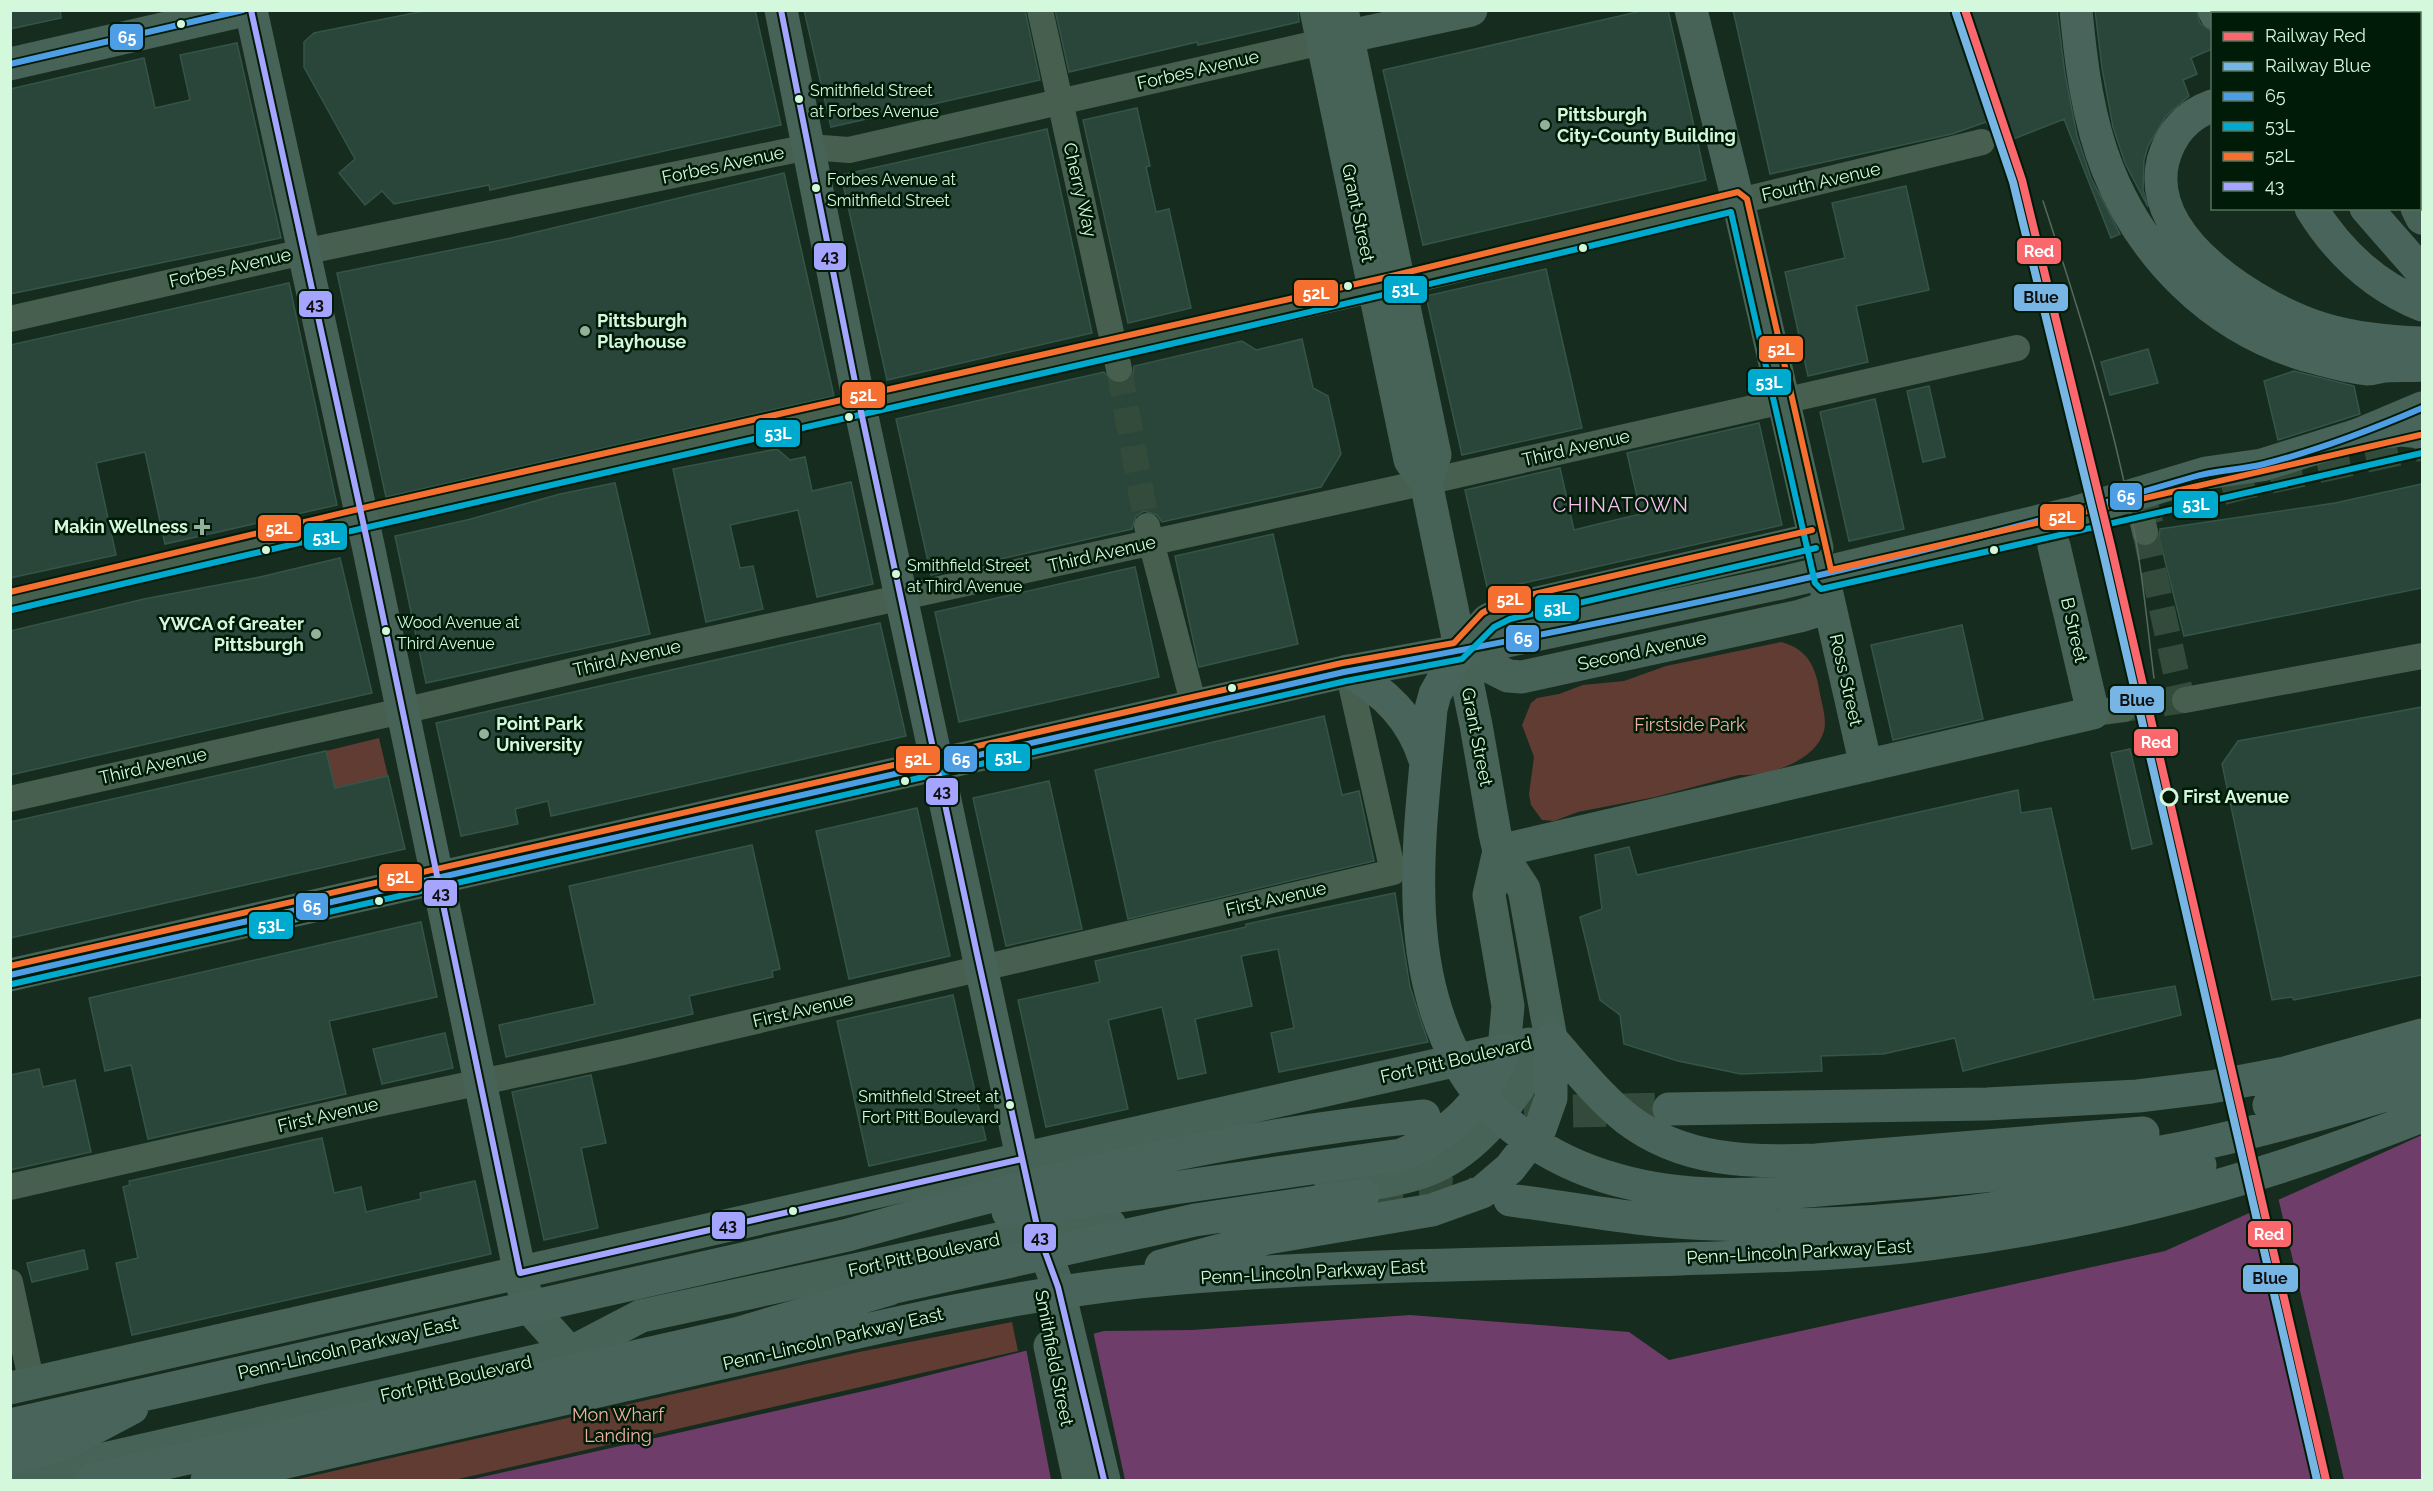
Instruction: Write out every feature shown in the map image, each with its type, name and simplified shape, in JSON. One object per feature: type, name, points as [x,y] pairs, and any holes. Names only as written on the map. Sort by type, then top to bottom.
[{"type":"highway","points":[[2076,10],[2092,121],[2108,171],[2130,218],[2177,278],[2230,321],[2253,335],[2285,349],[2325,362],[2371,369],[2422,365]]},
{"type":"highway","points":[[2211,106],[2194,114],[2180,127],[2170,143],[2162,165],[2161,186],[2165,204],[2176,226],[2190,244],[2226,280],[2284,315],[2348,336],[2422,343]]},
{"type":"highway","points":[[2312,210],[2335,241],[2367,274],[2398,294],[2422,305]]},
{"type":"highway","points":[[2368,210],[2422,272]]},
{"type":"highway","points":[[2358,435],[2422,432]]},
{"type":"highway","points":[[1459,651],[1435,694],[1431,709],[1419,866],[1420,932],[1428,979],[1442,1025],[1462,1068],[1490,1106],[1519,1133],[1577,1167],[1629,1183],[1685,1193],[1750,1194],[2001,1174],[2163,1152],[2272,1129],[2422,1085]]},
{"type":"highway","points":[[1348,671],[1377,689],[1396,706],[1415,733],[1426,765]]},
{"type":"highway","points":[[1669,1109],[1987,1104],[2138,1096],[2211,1087],[2285,1073],[2422,1035]]},
{"type":"highway","points":[[1551,1039],[1608,1102],[1647,1133],[1693,1152],[1720,1158],[1776,1162],[2141,1133],[2291,1100],[2422,1059]]},
{"type":"highway","points":[[1066,1292],[1267,1238],[1432,1210],[1482,1191],[1510,1168],[1540,1129],[1551,1098],[1551,1039]]},
{"type":"highway","points":[[848,1234],[1401,1155],[1435,1139],[1466,1114],[1489,1084],[1504,1049]]},
{"type":"highway","points":[[1510,1200],[1670,1221],[1713,1224],[1810,1224],[1978,1211],[2097,1191],[2226,1158],[2325,1126],[2422,1085]]},
{"type":"highway","name":"Penn-Lincoln Parkway East","points":[[10,1425],[848,1234],[956,1204],[1246,1140],[1424,1116]]},
{"type":"highway","name":"Penn-Lincoln Parkway East","points":[[207,1480],[900,1323],[997,1303],[1066,1292],[1136,1283],[1288,1272],[1781,1256],[1929,1245],[2078,1221],[2150,1204],[2295,1164],[2422,1116]]},
{"type":"highway","points":[[570,1353],[736,1317],[890,1289],[1195,1220],[1362,1190]]},
{"type":"highway","points":[[85,1473],[739,1333],[890,1289]]},
{"type":"highway","points":[[10,1459],[64,1444],[163,1390]]},
{"type":"main road","points":[[10,64],[245,10]]},
{"type":"main road","points":[[250,10],[361,518],[522,1280],[537,1316],[570,1353]]},
{"type":"main road","name":"Smithfield Street","points":[[781,10],[860,406],[980,968],[1039,1235],[1058,1287],[1104,1480]]},
{"type":"main road","name":"Forbes Avenue","points":[[1332,25],[1471,10]]},
{"type":"main road","points":[[1459,651],[1488,620],[1507,610],[1816,543],[1738,201],[1691,10]]},
{"type":"main road","name":"Grant Street","points":[[1332,25],[1386,287],[1435,455],[1426,482],[1476,725],[1499,851],[1489,896],[1508,1006],[1504,1049]]},
{"type":"main road","points":[[2206,473],[2253,447],[2422,393]]},
{"type":"main road","points":[[10,975],[1348,671],[1459,651],[1781,583],[2073,513],[2206,473],[2262,465],[2358,435],[2422,408]]},
{"type":"main road","name":"B Street","points":[[1866,766],[2109,711],[2054,546]]},
{"type":"main road","name":"Second Avenue","points":[[1459,651],[1508,676],[1522,677],[1800,616],[1828,600]]},
{"type":"main road","name":"Ross Street","points":[[1828,600],[1866,766]]},
{"type":"main road","points":[[1499,851],[1866,766]]},
{"type":"main road","name":"Grant Street","points":[[1499,851],[1524,889],[1551,1039]]},
{"type":"main road","name":"Fort Pitt Boulevard","points":[[26,1390],[1024,1166],[1551,1039]]},
{"type":"main road","name":"Fort Pitt Boulevard","points":[[11,1480],[85,1473],[570,1353],[641,1316],[1003,1238],[1362,1190],[1422,1172],[1461,1151],[1503,1110],[1551,1039]]},
{"type":"main road","name":"Smithfield Street","points":[[1039,1235],[1038,1290],[1079,1480]]},
{"type":"main road","points":[[26,1390],[55,1443],[85,1473]]},
{"type":"main road","points":[[10,1430],[14,1448],[10,1466]]},
{"type":"street","name":"Cherry Way","points":[[1040,10],[1117,359]]},
{"type":"street","name":"Forbes Avenue","points":[[10,319],[303,252],[809,147],[849,150],[1060,101],[1332,25]]},
{"type":"street","name":"Fourth Avenue","points":[[10,601],[361,518],[860,406],[1117,359],[1386,287],[1982,142]]},
{"type":"street","name":"Third Avenue","points":[[10,798],[401,711],[669,648],[901,599],[1149,534],[1426,482],[2017,348]]},
{"type":"street","points":[[1149,534],[1194,706]]},
{"type":"street","points":[[2185,700],[2422,656]]},
{"type":"street","name":"First Avenue","points":[[10,1187],[623,1052],[1393,872],[1348,671]]},
{"type":"street","points":[[10,1282],[26,1390]]},
{"type":"green space","name":"Firstside Park","points":[[1781,642],[1798,649],[1809,660],[1816,675],[1824,712],[1825,726],[1819,742],[1801,759],[1777,770],[1739,775],[1655,797],[1578,812],[1554,821],[1542,820],[1531,805],[1529,794],[1534,757],[1522,725],[1531,703],[1537,698],[1559,694],[1583,685],[1624,681],[1666,666]]},
{"type":"green space","points":[[379,738],[388,776],[335,788],[326,751]]},
{"type":"green space","name":"Mon Wharf Landing","points":[[1012,1322],[1018,1351],[454,1480],[294,1480],[859,1352]]},
{"type":"shaded area","points":[[2422,1135],[2422,1480],[469,1480],[886,1386],[1104,1331],[1192,1330],[1410,1315],[1629,1332],[1669,1360],[2165,1251]]},
{"type":"pier","points":[[2278,1197],[2344,1480],[2320,1480],[2255,1208]]},
{"type":"pier","points":[[1093,1331],[1125,1480],[1051,1480],[1026,1348]]},
{"type":"building","points":[[10,10],[60,10],[61,18],[10,29]]},
{"type":"building","points":[[429,10],[755,10],[781,125],[490,190],[489,185],[394,204],[382,191],[365,205],[339,173],[355,159],[304,67],[304,42],[314,33]]},
{"type":"building","points":[[804,10],[1025,10],[1040,80],[831,127]]},
{"type":"building","points":[[1055,10],[1298,10],[1299,22],[1198,45],[1197,42],[1069,72]]},
{"type":"building","name":"Pittsburgh City-County Building","points":[[1646,10],[1668,10],[1706,180],[1423,245],[1383,70]]},
{"type":"building","points":[[1733,10],[2057,10],[2065,74],[2077,136],[2091,178],[2120,234],[2111,238],[2064,119],[1996,146],[1996,138],[1986,122],[1952,134],[1770,174]]},
{"type":"building","points":[[2095,10],[2196,10],[2200,23],[2211,31],[2211,49],[2191,58],[2197,74],[2183,80],[2189,96],[2166,116],[2148,146],[2144,160],[2143,190],[2148,207],[2125,163],[2113,127],[2102,68]]},
{"type":"building","points":[[237,43],[281,238],[10,294],[10,89],[144,58],[155,108],[190,100],[180,55]]},
{"type":"building","points":[[1137,108],[1150,166],[1146,167],[1156,212],[1169,209],[1191,308],[1128,323],[1083,120]]},
{"type":"building","points":[[1047,129],[1092,333],[887,380],[841,175]]},
{"type":"building","points":[[784,173],[834,396],[386,497],[337,273],[511,238]]},
{"type":"building","points":[[1906,186],[1929,290],[1856,306],[1868,362],[1808,376],[1785,272],[1845,258],[1832,203]]},
{"type":"building","points":[[1546,269],[1582,428],[1462,455],[1426,296]]},
{"type":"building","points":[[289,283],[337,505],[165,544],[145,452],[96,463],[116,555],[10,578],[10,345]]},
{"type":"building","points":[[1302,339],[1313,388],[1328,396],[1341,454],[1321,487],[1162,522],[1157,515],[1144,511],[1136,516],[1132,529],[931,575],[896,419],[1104,372],[1114,383],[1123,383],[1133,374],[1134,366],[1242,341],[1256,350]]},
{"type":"building","points":[[2148,349],[2158,383],[2110,395],[2101,362]]},
{"type":"building","points":[[2294,371],[2354,386],[2360,414],[2278,440],[2264,381]]},
{"type":"building","points":[[1929,386],[1945,457],[1923,462],[1907,391]]},
{"type":"building","points":[[1875,399],[1904,529],[1849,541],[1820,412]]},
{"type":"building","points":[[1759,423],[1782,525],[1488,591],[1465,490],[1560,468],[1574,530],[1641,514],[1627,453]]},
{"type":"building","points":[[777,449],[790,460],[805,457],[812,491],[851,482],[873,584],[817,597],[798,510],[730,525],[740,568],[753,566],[763,609],[706,622],[673,469]]},
{"type":"building","points":[[615,483],[650,634],[426,683],[395,536],[471,519],[560,494]]},
{"type":"building","points":[[2422,484],[2422,588],[2184,636],[2159,537],[2160,529],[2335,503]]},
{"type":"building","points":[[1273,534],[1298,644],[1199,667],[1175,556]]},
{"type":"building","points":[[340,558],[372,693],[10,775],[10,631],[144,599],[260,577]]},
{"type":"building","points":[[1135,567],[1159,677],[959,722],[935,612]]},
{"type":"building","points":[[880,623],[906,736],[551,816],[548,801],[515,809],[518,824],[461,836],[436,723]]},
{"type":"building","points":[[1962,625],[1983,719],[1893,740],[1871,645]]},
{"type":"building","points":[[2422,707],[2422,975],[2294,1000],[2292,997],[2272,1000],[2222,764],[2238,741]]},
{"type":"building","points":[[1324,716],[1342,795],[1359,791],[1374,861],[1128,919],[1095,770]]},
{"type":"building","name":"First Avenue","points":[[2130,749],[2152,844],[2132,849],[2111,753]]},
{"type":"building","points":[[326,751],[335,788],[388,776],[405,849],[10,938],[10,822]]},
{"type":"building","points":[[1049,781],[1082,929],[1006,946],[973,798]]},
{"type":"building","points":[[2018,790],[2021,813],[2051,808],[2094,1000],[2175,986],[2181,1015],[1963,1071],[1955,1038],[1883,1054],[1821,1056],[1822,1071],[1741,1074],[1678,1061],[1624,1044],[1620,1015],[1600,1000],[1580,917],[1602,909],[1595,855],[1629,847],[1637,875]]},
{"type":"building","points":[[917,808],[950,956],[849,979],[816,831]]},
{"type":"building","points":[[752,845],[780,969],[772,971],[773,977],[689,996],[693,1014],[506,1057],[499,1025],[595,1004],[569,886]]},
{"type":"building","points":[[1395,893],[1410,987],[1428,1042],[1279,1072],[1271,1033],[1294,1028],[1278,949],[1241,956],[1252,1006],[1195,1019],[1206,1073],[1178,1079],[1162,1007],[1108,1020],[1128,1109],[1046,1127],[1018,1000],[1100,982],[1095,961],[1246,927],[1246,924]]},
{"type":"building","points":[[421,922],[437,997],[329,1021],[346,1094],[148,1139],[131,1065],[105,1071],[89,998]]},
{"type":"building","points":[[953,995],[986,1140],[869,1166],[837,1021]]},
{"type":"building","points":[[445,1033],[453,1068],[382,1084],[373,1049]]},
{"type":"building","points":[[39,1069],[43,1087],[75,1080],[91,1152],[10,1170],[10,1075]]},
{"type":"building","points":[[591,1075],[606,1143],[581,1148],[598,1228],[544,1240],[512,1092]]},
{"type":"building","points":[[322,1138],[334,1193],[361,1187],[366,1212],[421,1199],[420,1193],[475,1181],[491,1254],[132,1335],[116,1263],[138,1258],[123,1187],[130,1185],[129,1181]]},
{"type":"building","points":[[84,1250],[88,1269],[32,1282],[27,1263]]},
{"type":"tunnel","points":[[1119,369],[1147,525]]},
{"type":"tunnel","points":[[2127,513],[2244,483],[2422,444]]},
{"type":"tunnel","points":[[2145,532],[2182,700]]},
{"type":"tunnel","points":[[2124,709],[2185,700]]},
{"type":"tunnel","points":[[1475,1113],[1669,1109]]},
{"type":"tunnel","points":[[1370,1194],[1421,1191],[1478,1195]]},
{"type":"tram line","points":[[2043,201],[2083,327],[2118,455],[2139,558],[2154,678]]},
{"type":"rail line","name":"Red","points":[[1965,10],[2022,180],[2111,546],[2326,1480]]},
{"type":"rail line","name":"Blue","points":[[1956,13],[2013,182],[2102,548],[2317,1480]]},
{"type":"transit line","name":"65","points":[[10,64],[243,10]]},
{"type":"transit line","name":"43","points":[[251,10],[368,545],[520,1273],[1022,1159]]},
{"type":"transit line","name":"43","points":[[781,10],[860,407],[977,954],[1039,1235],[1058,1287],[1104,1480]]},
{"type":"transit line","name":"52L","points":[[10,592],[380,504],[1396,275],[1738,192],[1747,199],[1831,570],[2420,435]]},
{"type":"transit line","name":"53L","points":[[12,610],[1302,314],[1731,212],[1815,583],[1821,589],[2422,453]]},
{"type":"transit line","name":"65","points":[[10,975],[1344,672],[1558,631],[1771,586],[1983,535],[2202,475],[2255,466],[2344,439],[2422,408]]},
{"type":"transit line","name":"52L","points":[[10,966],[1342,663],[1454,643],[1482,613],[1504,601],[1812,530]]},
{"type":"transit line","name":"53L","points":[[12,984],[1346,681],[1462,659],[1494,627],[1510,619],[1816,548]]},
{"type":"place","name":"Smithfield Street at Forbes Avenue","points":[[799,99]]},
{"type":"place","name":"Pittsburgh City-County Building","points":[[1545,125]]},
{"type":"place","name":"Forbes Avenue at Smithfield Street","points":[[816,188]]},
{"type":"place","name":"Pittsburgh Playhouse","points":[[585,331]]},
{"type":"place","name":"Makin Wellness","points":[[202,527]]},
{"type":"place","name":"Smithfield Street at Third Avenue","points":[[896,574]]},
{"type":"place","name":"Wood Avenue at Third Avenue","points":[[386,631]]},
{"type":"place","name":"YWCA of Greater Pittsburgh","points":[[316,634]]},
{"type":"place","name":"Point Park University","points":[[484,734]]},
{"type":"place","name":"First Avenue","points":[[2169,797]]},
{"type":"place","name":"Smithfield Street at Fort Pitt Boulevard","points":[[1010,1105]]},
{"type":"district","name":"CHINATOWN","points":[[1621,505]]}]
